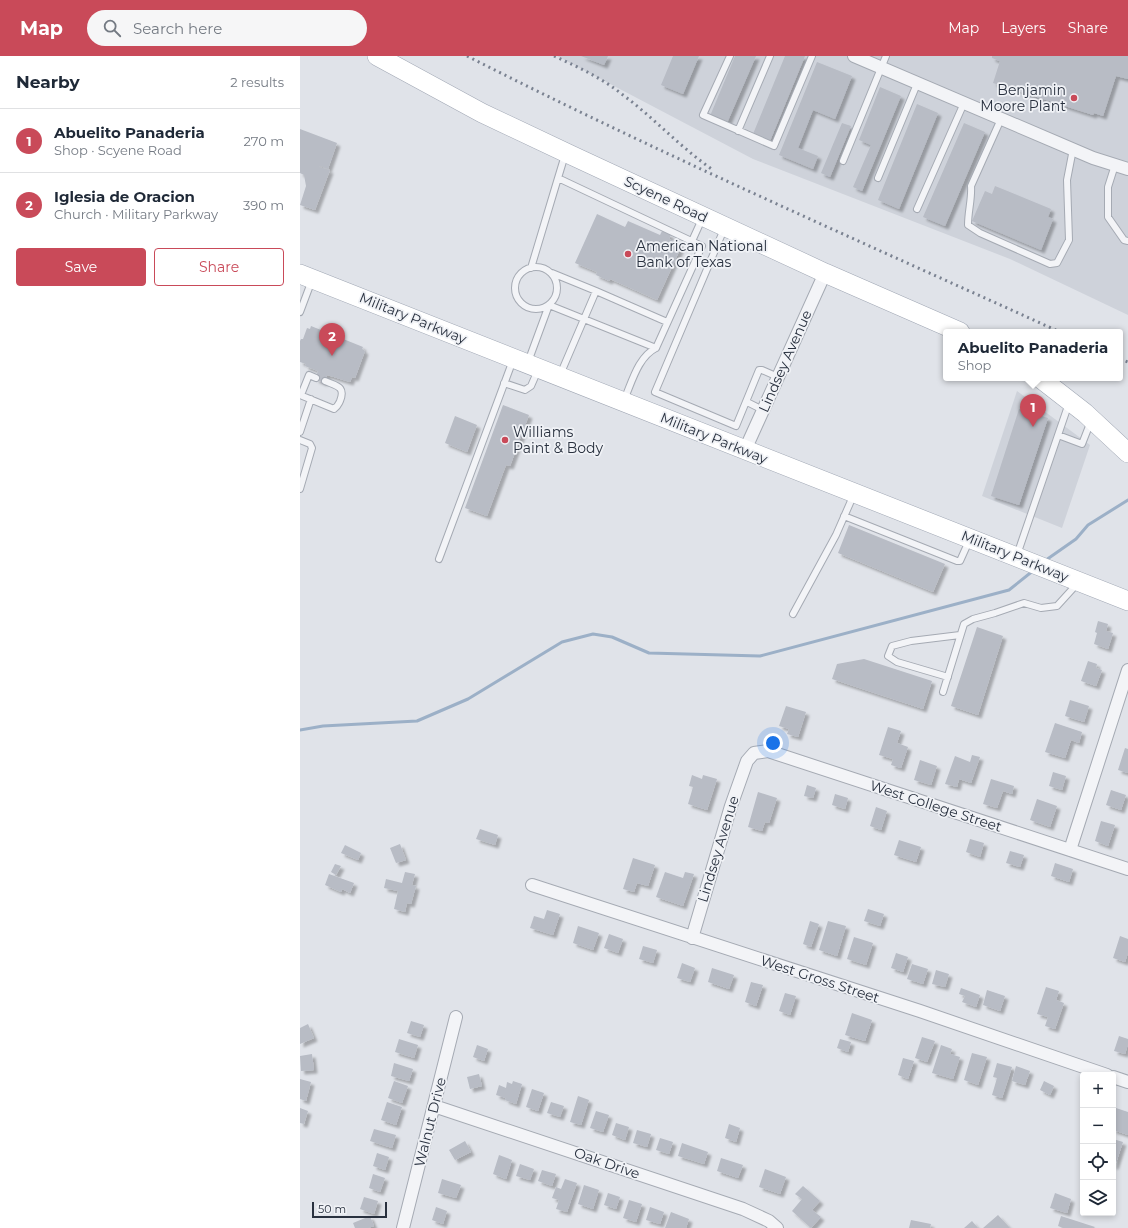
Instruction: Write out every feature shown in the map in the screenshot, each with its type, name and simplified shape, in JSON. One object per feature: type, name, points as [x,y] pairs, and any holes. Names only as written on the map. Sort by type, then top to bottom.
[{"type":"main road","name":"Scyene Road","points":[[377,56],[482,113],[566,153],[825,273],[953,329]]},
{"type":"main road","name":"Military Parkway","points":[[306,276],[1128,601]]},
{"type":"main road","points":[[1044,381],[1070,400],[1128,453]]},
{"type":"street","points":[[854,56],[1073,149],[1128,169]]},
{"type":"street","name":"Lindsey Avenue","points":[[745,450],[825,273]]},
{"type":"street","points":[[1070,850],[1128,670]]},
{"type":"street","name":"West College Street","points":[[747,761],[754,753],[768,751],[1128,869]]},
{"type":"street","name":"Lindsey Avenue","points":[[692,938],[731,806],[747,761]]},
{"type":"street","name":"West Gross Street","points":[[532,885],[920,1011],[1098,1072]]},
{"type":"street","name":"Walnut Drive","points":[[404,1228],[456,1017]]},
{"type":"street","points":[[1116,1078],[1128,1082]]},
{"type":"street","name":"Oak Drive","points":[[434,1106],[743,1209],[769,1221],[777,1228]]},
{"type":"lane","points":[[730,56],[703,115],[774,146],[812,56]]},
{"type":"lane","points":[[738,131],[770,56]]},
{"type":"lane","points":[[843,161],[886,56]]},
{"type":"lane","points":[[878,178],[917,84]]},
{"type":"lane","points":[[917,209],[964,103]]},
{"type":"lane","points":[[1001,119],[971,186],[972,197],[968,210],[968,225],[980,233],[1050,264],[1057,263],[1069,240],[1067,180],[1073,149]]},
{"type":"lane","points":[[531,268],[566,153]]},
{"type":"lane","points":[[1115,165],[1108,187],[1108,216],[1124,240],[1128,241]]},
{"type":"lane","points":[[558,178],[702,246],[656,348],[649,351],[640,363],[623,401]]},
{"type":"lane","points":[[692,241],[703,216]]},
{"type":"lane","points":[[725,226],[655,392],[734,426],[737,425],[759,370],[778,377]]},
{"type":"lane","points":[[439,559],[504,383],[527,363],[549,305],[557,293],[555,278],[544,269],[531,268],[520,274],[515,286],[518,299],[522,304],[529,308],[543,308],[549,305],[656,348]]},
{"type":"lane","points":[[550,273],[667,322]]},
{"type":"lane","points":[[300,312],[306,276]]},
{"type":"lane","points":[[559,376],[596,291]]},
{"type":"lane","points":[[504,383],[525,390],[531,386],[527,363]]},
{"type":"lane","points":[[316,378],[309,375],[301,395],[334,409],[338,406],[342,391],[340,387],[325,381]]},
{"type":"lane","points":[[300,432],[311,399]]},
{"type":"lane","points":[[1022,559],[1058,435],[1070,400]]},
{"type":"lane","points":[[746,402],[763,410]]},
{"type":"lane","points":[[1058,435],[1082,444],[1092,419]]},
{"type":"lane","points":[[300,440],[310,444],[312,448],[300,489]]},
{"type":"lane","points":[[793,614],[836,535],[854,493]]},
{"type":"lane","points":[[844,516],[958,561],[960,561],[970,538]]},
{"type":"lane","points":[[943,692],[964,624],[973,619],[1024,603],[1041,608],[1057,606],[1079,582]]},
{"type":"lane","points":[[948,677],[897,662],[888,656],[892,646],[911,641],[960,635]]},
{"type":"shaded area","points":[[557,56],[1128,56],[1128,315],[1010,259],[753,159]]},
{"type":"shaded area","points":[[1017,391],[1090,445],[1062,528],[982,496]]},
{"type":"building","points":[[581,56],[608,56],[604,65]]},
{"type":"building","points":[[673,56],[699,56],[683,94],[661,85]]},
{"type":"building","points":[[735,56],[756,56],[727,123],[710,116]]},
{"type":"building","points":[[785,56],[805,56],[770,141],[753,134]]},
{"type":"building","name":"Benjamin Moore Plant","points":[[992,56],[1128,56],[1128,79],[1116,76],[1103,116],[1094,113],[1093,115],[993,83],[1000,61],[992,58]]},
{"type":"building","points":[[817,62],[852,76],[835,119],[813,110],[798,148],[818,156],[813,169],[779,155]]},
{"type":"building","points":[[880,87],[901,96],[862,191],[853,187],[871,145],[859,140]]},
{"type":"building","points":[[917,104],[938,113],[899,209],[878,200]]},
{"type":"building","points":[[842,123],[851,126],[830,177],[821,173]]},
{"type":"building","points":[[964,123],[985,132],[945,226],[923,217]]},
{"type":"building","points":[[300,129],[337,143],[328,169],[319,167],[330,170],[315,210],[300,205],[306,186],[304,175],[300,173]]},
{"type":"building","points":[[995,186],[1051,209],[1048,217],[1053,219],[1041,250],[972,221],[985,191],[992,194]]},
{"type":"building","name":"American National Bank of Texas","points":[[597,214],[625,227],[628,221],[660,235],[662,231],[671,235],[669,239],[682,245],[657,300],[610,279],[609,281],[596,275],[597,272],[575,263]]},
{"type":"building","points":[[311,326],[363,347],[362,349],[365,351],[355,378],[352,377],[350,382],[327,375],[324,383],[315,379],[318,371],[305,366],[306,364],[300,362],[300,341],[303,339],[307,328],[310,329]]},
{"type":"building","name":"Williams Paint & Body","points":[[503,405],[529,415],[510,466],[506,465],[487,516],[465,508]]},
{"type":"building","points":[[1019,409],[1048,418],[1019,505],[991,496]]},
{"type":"building","points":[[455,416],[477,425],[467,452],[445,443]]},
{"type":"building","points":[[849,525],[945,564],[933,592],[838,553]]},
{"type":"building","points":[[1098,621],[1108,624],[1106,631],[1113,633],[1108,649],[1094,644]]},
{"type":"building","points":[[977,627],[1003,636],[978,715],[951,706]]},
{"type":"building","points":[[864,659],[932,681],[923,709],[832,679],[837,664]]},
{"type":"building","points":[[1088,661],[1097,664],[1096,668],[1102,670],[1096,686],[1081,681]]},
{"type":"building","points":[[1070,700],[1089,706],[1084,722],[1065,716]]},
{"type":"building","points":[[786,706],[806,712],[798,737],[787,734],[789,729],[779,726]]},
{"type":"building","points":[[1055,723],[1082,732],[1079,743],[1071,740],[1065,758],[1045,752]]},
{"type":"building","points":[[888,727],[901,731],[897,743],[908,747],[901,768],[891,765],[893,759],[879,755]]},
{"type":"building","points":[[1125,748],[1128,749],[1128,773],[1118,770]]},
{"type":"building","points":[[972,755],[980,757],[971,783],[959,779],[957,787],[945,784],[955,756],[970,762]]},
{"type":"building","points":[[920,760],[937,766],[931,785],[914,780]]},
{"type":"building","points":[[1053,772],[1066,776],[1062,790],[1049,786]]},
{"type":"building","points":[[692,775],[702,779],[703,775],[717,779],[707,810],[688,804],[693,787],[689,786]]},
{"type":"building","points":[[991,779],[1014,786],[1012,794],[1003,791],[997,808],[983,804]]},
{"type":"building","points":[[807,785],[816,788],[813,798],[804,796]]},
{"type":"building","points":[[1111,790],[1126,795],[1121,810],[1106,805]]},
{"type":"building","points":[[758,792],[777,798],[769,823],[765,822],[762,831],[748,827]]},
{"type":"building","points":[[835,794],[848,798],[845,809],[832,805]]},
{"type":"building","points":[[1037,799],[1057,806],[1050,827],[1030,820]]},
{"type":"building","points":[[876,807],[887,811],[881,830],[870,826]]},
{"type":"building","points":[[1101,821],[1115,825],[1108,846],[1095,841]]},
{"type":"building","points":[[480,829],[498,835],[495,845],[476,839]]},
{"type":"building","points":[[970,839],[984,843],[980,857],[966,852]]},
{"type":"building","points":[[899,840],[921,847],[916,862],[894,855]]},
{"type":"building","points":[[400,844],[406,860],[396,863],[390,848]]},
{"type":"building","points":[[345,845],[361,853],[358,860],[341,853]]},
{"type":"building","points":[[1010,851],[1024,855],[1020,867],[1006,863]]},
{"type":"building","points":[[633,858],[655,865],[648,886],[637,883],[634,892],[623,889]]},
{"type":"building","points":[[1055,863],[1073,869],[1069,882],[1051,876]]},
{"type":"building","points":[[335,864],[341,866],[336,875],[331,872]]},
{"type":"building","points":[[405,872],[415,874],[412,885],[416,886],[411,904],[407,903],[405,912],[394,909],[398,891],[384,888],[386,879],[402,883]]},
{"type":"building","points":[[665,872],[683,878],[685,872],[694,874],[683,906],[656,897]]},
{"type":"building","points":[[329,874],[354,883],[350,893],[342,889],[341,892],[325,885]]},
{"type":"building","points":[[868,909],[884,914],[880,926],[864,921]]},
{"type":"building","points":[[547,910],[560,914],[553,935],[530,928],[534,916],[544,919]]},
{"type":"building","points":[[810,921],[819,924],[811,947],[803,944]]},
{"type":"building","points":[[828,921],[846,926],[837,956],[819,950]]},
{"type":"building","points":[[578,926],[599,933],[593,950],[573,943]]},
{"type":"building","points":[[609,934],[623,939],[618,953],[604,948]]},
{"type":"building","points":[[1120,936],[1128,939],[1128,953],[1125,962],[1113,958]]},
{"type":"building","points":[[854,937],[873,943],[866,965],[847,959]]},
{"type":"building","points":[[643,946],[657,950],[653,963],[639,959]]},
{"type":"building","points":[[896,953],[908,957],[903,972],[891,968]]},
{"type":"building","points":[[682,963],[695,968],[690,982],[677,978]]},
{"type":"building","points":[[912,964],[928,969],[923,984],[907,979]]},
{"type":"building","points":[[712,968],[734,975],[729,989],[708,982]]},
{"type":"building","points":[[936,970],[949,974],[945,987],[932,984]]},
{"type":"building","points":[[751,982],[763,985],[756,1006],[745,1002]]},
{"type":"building","points":[[1046,987],[1059,991],[1056,1000],[1064,1003],[1055,1029],[1045,1026],[1048,1017],[1037,1014]]},
{"type":"building","points":[[961,988],[980,995],[976,1007],[962,1002],[965,996],[959,994]]},
{"type":"building","points":[[987,990],[1005,996],[1000,1011],[983,1005]]},
{"type":"building","points":[[785,993],[796,996],[790,1015],[779,1011]]},
{"type":"building","points":[[852,1013],[872,1020],[865,1041],[845,1035]]},
{"type":"building","points":[[411,1021],[424,1025],[420,1037],[407,1033]]},
{"type":"building","points":[[308,1024],[314,1038],[300,1044],[300,1028]]},
{"type":"building","points":[[1119,1036],[1128,1039],[1125,1054],[1114,1051]]},
{"type":"building","points":[[922,1037],[935,1041],[927,1062],[915,1058]]},
{"type":"building","points":[[399,1039],[418,1045],[414,1058],[395,1052]]},
{"type":"building","points":[[840,1039],[851,1042],[848,1052],[837,1048]]},
{"type":"building","points":[[477,1045],[488,1049],[484,1061],[473,1057]]},
{"type":"building","points":[[941,1045],[952,1049],[950,1054],[960,1057],[953,1079],[932,1073]]},
{"type":"building","points":[[972,1053],[987,1057],[978,1085],[964,1080]]},
{"type":"building","points":[[312,1054],[314,1070],[301,1071],[300,1056]]},
{"type":"building","points":[[903,1058],[914,1061],[908,1079],[898,1075]]},
{"type":"building","points":[[394,1063],[413,1069],[409,1081],[391,1076]]},
{"type":"building","points":[[997,1063],[1012,1067],[1002,1098],[992,1095],[997,1078],[993,1077]]},
{"type":"building","points":[[1016,1066],[1030,1071],[1025,1085],[1012,1081]]},
{"type":"building","points":[[479,1074],[482,1086],[470,1089],[467,1077]]},
{"type":"building","points":[[300,1079],[311,1082],[306,1101],[300,1099]]},
{"type":"building","points":[[394,1081],[408,1086],[402,1103],[388,1098]]},
{"type":"building","points":[[513,1081],[522,1084],[516,1104],[505,1100],[506,1098],[496,1095],[499,1085],[506,1088],[507,1082],[512,1084]]},
{"type":"building","points":[[1044,1081],[1054,1086],[1050,1095],[1040,1090]]},
{"type":"building","points":[[532,1089],[544,1093],[538,1111],[526,1107]]},
{"type":"building","points":[[578,1096],[589,1100],[581,1125],[570,1122]]},
{"type":"building","points":[[387,1102],[402,1107],[396,1125],[381,1120]]},
{"type":"building","points":[[551,1102],[564,1106],[560,1117],[547,1113]]},
{"type":"building","points":[[300,1108],[308,1111],[304,1124],[300,1123]]},
{"type":"building","points":[[1116,1108],[1128,1112],[1128,1135],[1116,1131]]},
{"type":"building","points":[[596,1111],[609,1115],[603,1132],[590,1128]]},
{"type":"building","points":[[616,1123],[629,1127],[625,1140],[612,1135]]},
{"type":"building","points":[[729,1124],[740,1128],[736,1142],[725,1138]]},
{"type":"building","points":[[374,1129],[396,1135],[392,1148],[370,1141]]},
{"type":"building","points":[[637,1130],[651,1134],[647,1147],[633,1143]]},
{"type":"building","points":[[660,1138],[673,1142],[669,1154],[656,1150]]},
{"type":"building","points":[[1116,1140],[1123,1142],[1116,1163]]},
{"type":"building","points":[[465,1141],[471,1152],[455,1160],[449,1150]]},
{"type":"building","points":[[682,1143],[708,1152],[704,1164],[678,1156]]},
{"type":"building","points":[[377,1153],[389,1157],[385,1170],[373,1166]]},
{"type":"building","points":[[499,1155],[512,1160],[506,1179],[493,1174]]},
{"type":"building","points":[[721,1158],[743,1165],[738,1178],[717,1171]]},
{"type":"building","points":[[520,1164],[534,1169],[530,1180],[516,1176]]},
{"type":"building","points":[[765,1169],[786,1177],[780,1194],[759,1187]]},
{"type":"building","points":[[542,1170],[556,1174],[552,1186],[538,1181]]},
{"type":"building","points":[[373,1174],[385,1178],[380,1192],[369,1188]]},
{"type":"building","points":[[442,1179],[461,1185],[456,1198],[438,1193]]},
{"type":"building","points":[[565,1179],[577,1183],[567,1212],[556,1209],[559,1200],[552,1198],[556,1187],[561,1189]]},
{"type":"building","points":[[584,1185],[599,1190],[593,1209],[578,1204]]},
{"type":"building","points":[[803,1186],[820,1201],[812,1210],[821,1217],[811,1228],[792,1211],[802,1199],[795,1194]]},
{"type":"building","points":[[608,1193],[620,1197],[616,1209],[604,1205]]},
{"type":"building","points":[[1055,1193],[1071,1199],[1067,1213],[1050,1208]]},
{"type":"building","points":[[364,1197],[378,1201],[374,1214],[360,1209]]},
{"type":"building","points":[[629,1200],[642,1204],[636,1222],[623,1218]]},
{"type":"building","points":[[436,1207],[447,1211],[443,1224],[432,1220]]},
{"type":"building","points":[[650,1207],[664,1212],[660,1224],[646,1220]]},
{"type":"building","points":[[671,1212],[689,1219],[686,1228],[665,1228]]},
{"type":"building","points":[[998,1215],[1010,1228],[983,1228]]},
{"type":"building","points":[[370,1216],[374,1226],[368,1228],[355,1228],[353,1223]]},
{"type":"building","points":[[1061,1216],[1095,1227],[1063,1228],[1058,1226]]},
{"type":"building","points":[[911,1220],[931,1224],[930,1228],[909,1228]]},
{"type":"building","points":[[972,1221],[978,1228],[964,1228]]},
{"type":"waterway","points":[[1046,560],[1076,539],[1088,525],[1128,500]]},
{"type":"waterway","points":[[300,730],[323,726],[417,721],[468,699],[562,642],[593,634],[612,637],[649,653],[760,656],[1009,590],[1034,570]]},
{"type":"railway","points":[[467,56],[540,93],[688,163],[1053,329]]},
{"type":"railway","points":[[554,56],[607,83],[646,113],[689,152],[713,170]]},
{"type":"railway","points":[[1123,360],[1128,362]]},
{"type":"place","name":"Benjamin Moore Plant","points":[[1074,98]]},
{"type":"place","name":"American National Bank of Texas","points":[[628,254]]},
{"type":"place","name":"Iglesia de Oracion","points":[[332,356]]},
{"type":"place","name":"Abuelito Panaderia","points":[[1033,427]]},
{"type":"place","name":"Williams Paint & Body","points":[[505,440]]}]
